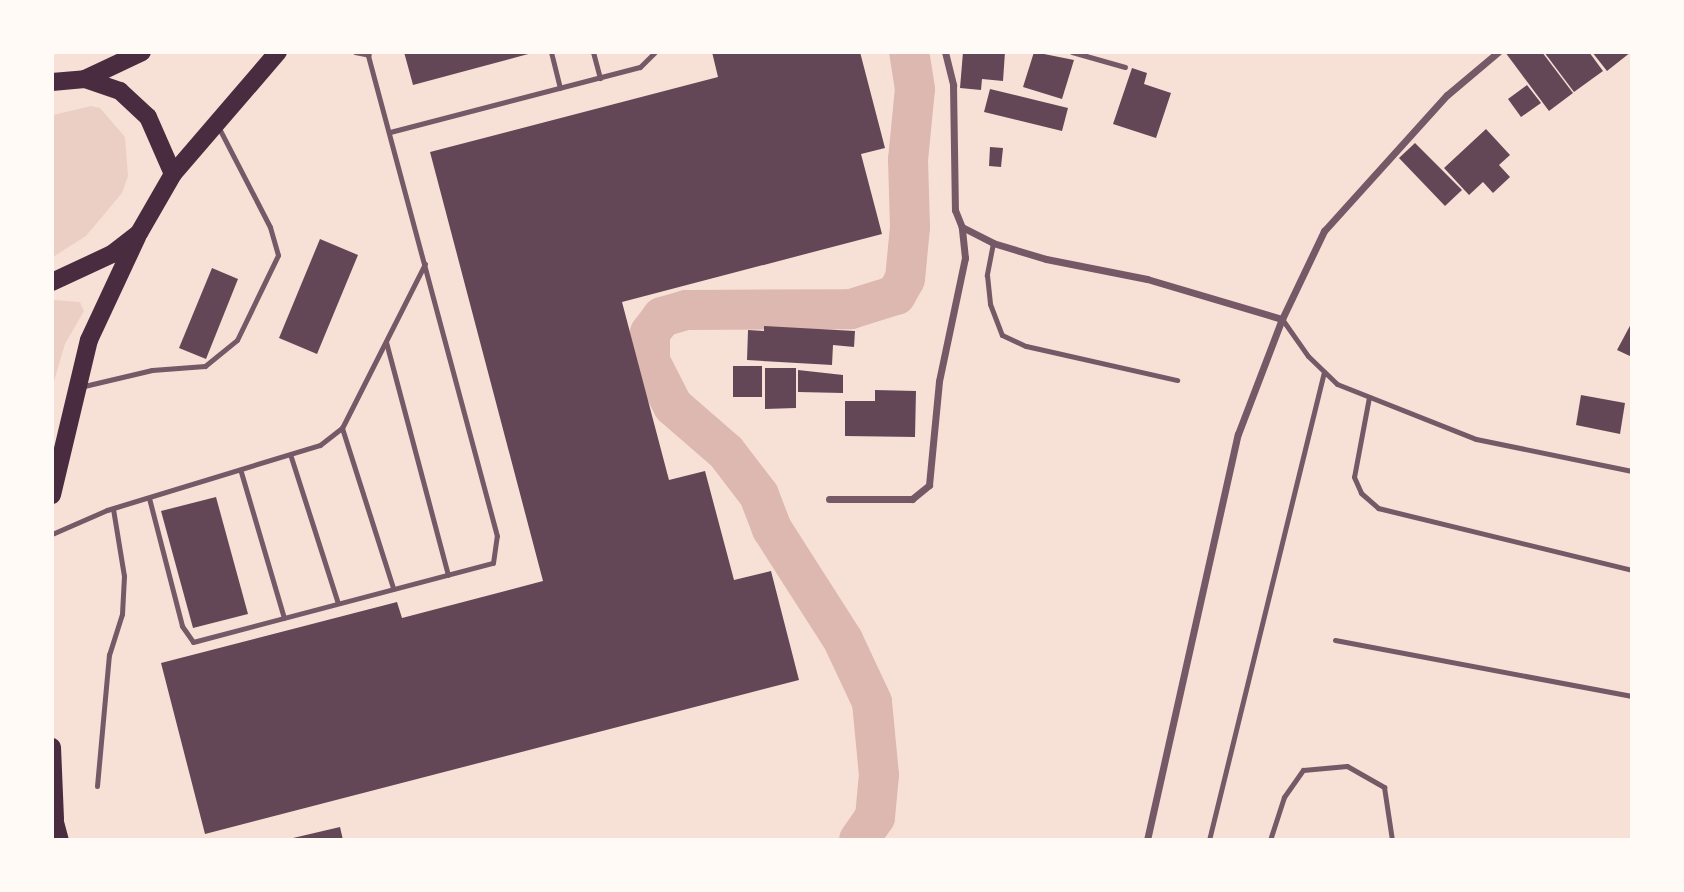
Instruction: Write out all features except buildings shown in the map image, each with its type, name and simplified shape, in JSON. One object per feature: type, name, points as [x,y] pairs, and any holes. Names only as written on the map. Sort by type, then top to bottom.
[{"type":"main road","points":[[52,82],[85,79],[142,52]]},
{"type":"main road","points":[[52,495],[89,340],[139,233],[173,174],[216,120],[278,52]]},
{"type":"main road","points":[[85,79],[120,91],[148,117],[173,174]]},
{"type":"main road","points":[[52,282],[112,254],[139,233]]},
{"type":"main road","points":[[52,747],[54,815],[60,839]]},
{"type":"street","points":[[830,499],[912,499],[929,485],[939,381],[965,258],[962,227],[956,210],[953,85],[945,52]]},
{"type":"street","points":[[1147,839],[1238,434],[1282,319],[1324,231],[1431,111],[1498,52]]},
{"type":"street","points":[[962,227],[993,243],[1046,259],[1147,279],[1282,319]]},
{"type":"lane","points":[[149,498],[186,638],[193,642],[493,563],[497,536],[369,53],[355,52]]},
{"type":"lane","points":[[551,52],[560,88]]},
{"type":"lane","points":[[593,52],[600,78]]},
{"type":"lane","points":[[390,132],[640,67],[654,52]]},
{"type":"lane","points":[[1072,52],[1125,67]]},
{"type":"lane","points":[[77,387],[152,370],[205,366],[237,341],[278,255],[270,227],[216,120]]},
{"type":"lane","points":[[993,243],[987,275],[990,303],[1002,335],[1026,346],[1177,380]]},
{"type":"lane","points":[[52,534],[113,509],[292,457],[320,445],[342,428],[425,264]]},
{"type":"lane","points":[[1282,319],[1324,372],[1337,384],[1476,439],[1632,471]]},
{"type":"lane","points":[[386,342],[448,575]]},
{"type":"lane","points":[[1209,839],[1324,372]]},
{"type":"lane","points":[[1369,397],[1354,477],[1361,493],[1378,508],[1632,570]]},
{"type":"lane","points":[[342,428],[393,588]]},
{"type":"lane","points":[[292,457],[338,604]]},
{"type":"lane","points":[[240,472],[284,618]]},
{"type":"lane","points":[[97,786],[109,655],[122,614],[124,576],[113,509]]},
{"type":"lane","points":[[1335,640],[1632,696]]},
{"type":"lane","points":[[1270,839],[1284,797],[1303,770],[1347,766],[1384,787],[1392,839]]},
{"type":"shaded area","points":[[91,106],[100,108],[125,137],[128,176],[122,193],[86,236],[53,257],[53,115]]},
{"type":"shaded area","points":[[53,300],[80,302],[84,311],[65,344],[53,385]]},
{"type":"waterway","points":[[859,840],[875,817],[879,775],[872,702],[843,640],[772,529],[759,495],[726,452],[673,406],[650,361],[650,333],[662,317],[686,310],[851,309],[896,295],[905,279],[910,227],[908,160],[915,89],[909,52]]}]
